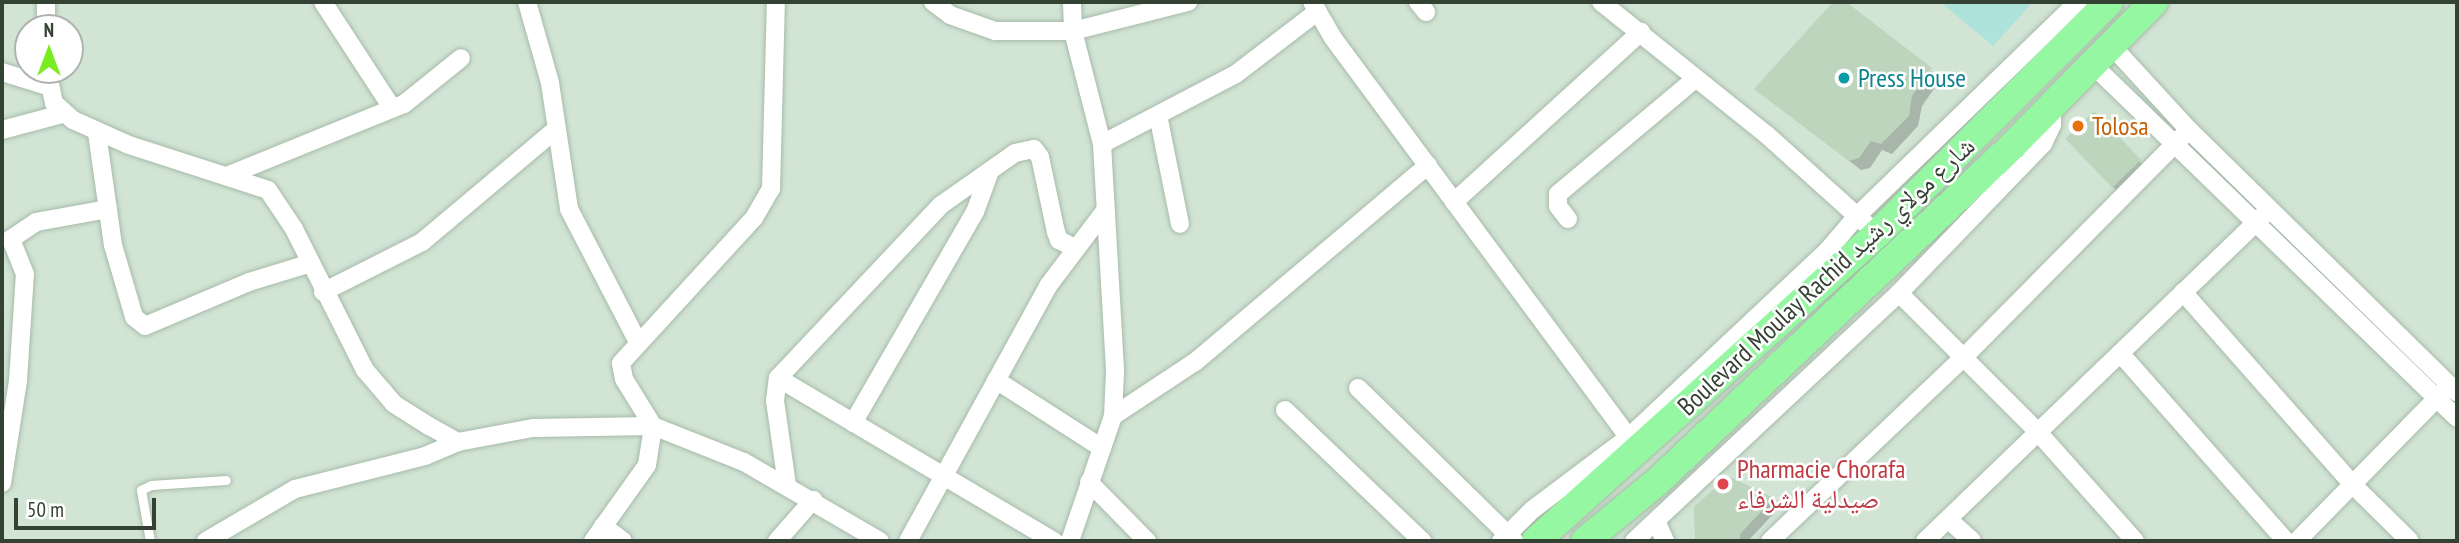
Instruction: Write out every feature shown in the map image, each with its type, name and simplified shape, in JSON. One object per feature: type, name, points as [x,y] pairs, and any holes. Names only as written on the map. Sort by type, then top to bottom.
[{"type":"main road","name":"Boulevard Moulay Rachid شارع مولاي رشيد","points":[[1536,541],[1634,444],[2109,2]]},
{"type":"main road","name":"Boulevard Moulay Rachid شارع مولاي رشيد","points":[[1585,541],[1658,481],[2052,105],[2154,2]]},
{"type":"street","points":[[323,2],[392,108]]},
{"type":"street","points":[[527,2],[550,83],[569,209],[638,342]]},
{"type":"street","points":[[623,541],[598,534],[647,465],[653,426],[624,379],[621,363],[754,218],[771,189],[776,2]]},
{"type":"street","points":[[933,2],[950,15],[995,31],[1073,31],[1188,2]]},
{"type":"street","points":[[1070,541],[1113,416],[1115,372],[1102,144],[1073,31],[1072,2]]},
{"type":"street","points":[[1602,2],[1641,32],[1867,225],[2078,2]]},
{"type":"street","points":[[1102,144],[1247,66],[1315,6],[1454,202],[1634,444],[1532,510],[1508,539],[1358,388]]},
{"type":"street","points":[[1454,202],[1641,32]]},
{"type":"street","points":[[2101,55],[2189,130],[2454,389],[2437,399],[2297,541]]},
{"type":"street","points":[[2101,55],[2175,144],[2457,418]]},
{"type":"street","points":[[229,175],[404,104],[461,58]]},
{"type":"street","points":[[1569,219],[1558,206],[1558,194],[1695,79]]},
{"type":"street","points":[[50,84],[62,114],[97,133],[268,190],[279,201],[308,264],[365,370],[394,404],[458,442]]},
{"type":"street","points":[[1634,541],[1657,523],[1899,293],[2043,144],[2052,125],[2052,105]]},
{"type":"street","points":[[2,130],[62,114]]},
{"type":"street","points":[[1158,115],[1180,224]]},
{"type":"street","points":[[323,292],[422,242],[556,130]]},
{"type":"street","points":[[1770,541],[1963,358],[2189,130]]},
{"type":"street","points":[[97,133],[113,245],[134,317],[145,326],[249,282],[308,264]]},
{"type":"street","points":[[787,485],[775,401],[778,378],[941,205],[1026,147],[1034,149],[1040,157],[1059,240],[1073,247]]},
{"type":"street","points":[[1113,416],[1195,362],[1428,165]]},
{"type":"street","points":[[853,423],[975,212],[989,171]]},
{"type":"street","points":[[2,483],[18,381],[25,274],[6,239],[36,222],[108,209]]},
{"type":"street","points":[[1925,541],[2270,209]]},
{"type":"street","points":[[908,541],[940,475],[1073,247],[1104,212]]},
{"type":"street","points":[[2183,292],[2354,486],[2410,541]]},
{"type":"street","points":[[1899,293],[2037,431],[2135,541]]},
{"type":"street","points":[[2120,353],[2286,541]]},
{"type":"street","points":[[778,378],[1054,541]]},
{"type":"street","points":[[996,380],[1102,448]]},
{"type":"street","points":[[1285,410],[1422,541]]},
{"type":"street","points":[[206,541],[295,489],[425,456],[458,442],[533,428],[653,426],[744,462],[880,541]]},
{"type":"street","points":[[1089,482],[1147,541]]},
{"type":"street","points":[[777,541],[813,500]]},
{"type":"street","points":[[1949,520],[1972,541]]},
{"type":"street","points":[[1657,523],[1665,541]]},
{"type":"lane","points":[[149,541],[141,490],[152,485],[226,480]]},
{"type":"shaded area","points":[[2,2],[2457,2],[2457,541],[2,541]]},
{"type":"shaded area","points":[[1940,2],[2033,2],[1993,46]]},
{"type":"building","name":"Press House","points":[[1833,2],[1846,2],[1932,68],[1912,96],[1909,116],[1881,144],[1871,141],[1859,158],[1849,161],[1754,89]]},
{"type":"building","points":[[2094,111],[2141,160],[2112,188],[2065,139]]},
{"type":"building","points":[[1728,476],[1774,498],[1740,534],[1740,541],[1695,541],[1694,507]]},
{"type":"place","name":"Press House","points":[[1844,78]]},
{"type":"place","name":"Tolosa","points":[[2078,126]]},
{"type":"place","name":"Pharmacie Chorafa صيدلية الشرفاء","points":[[1723,484]]}]
